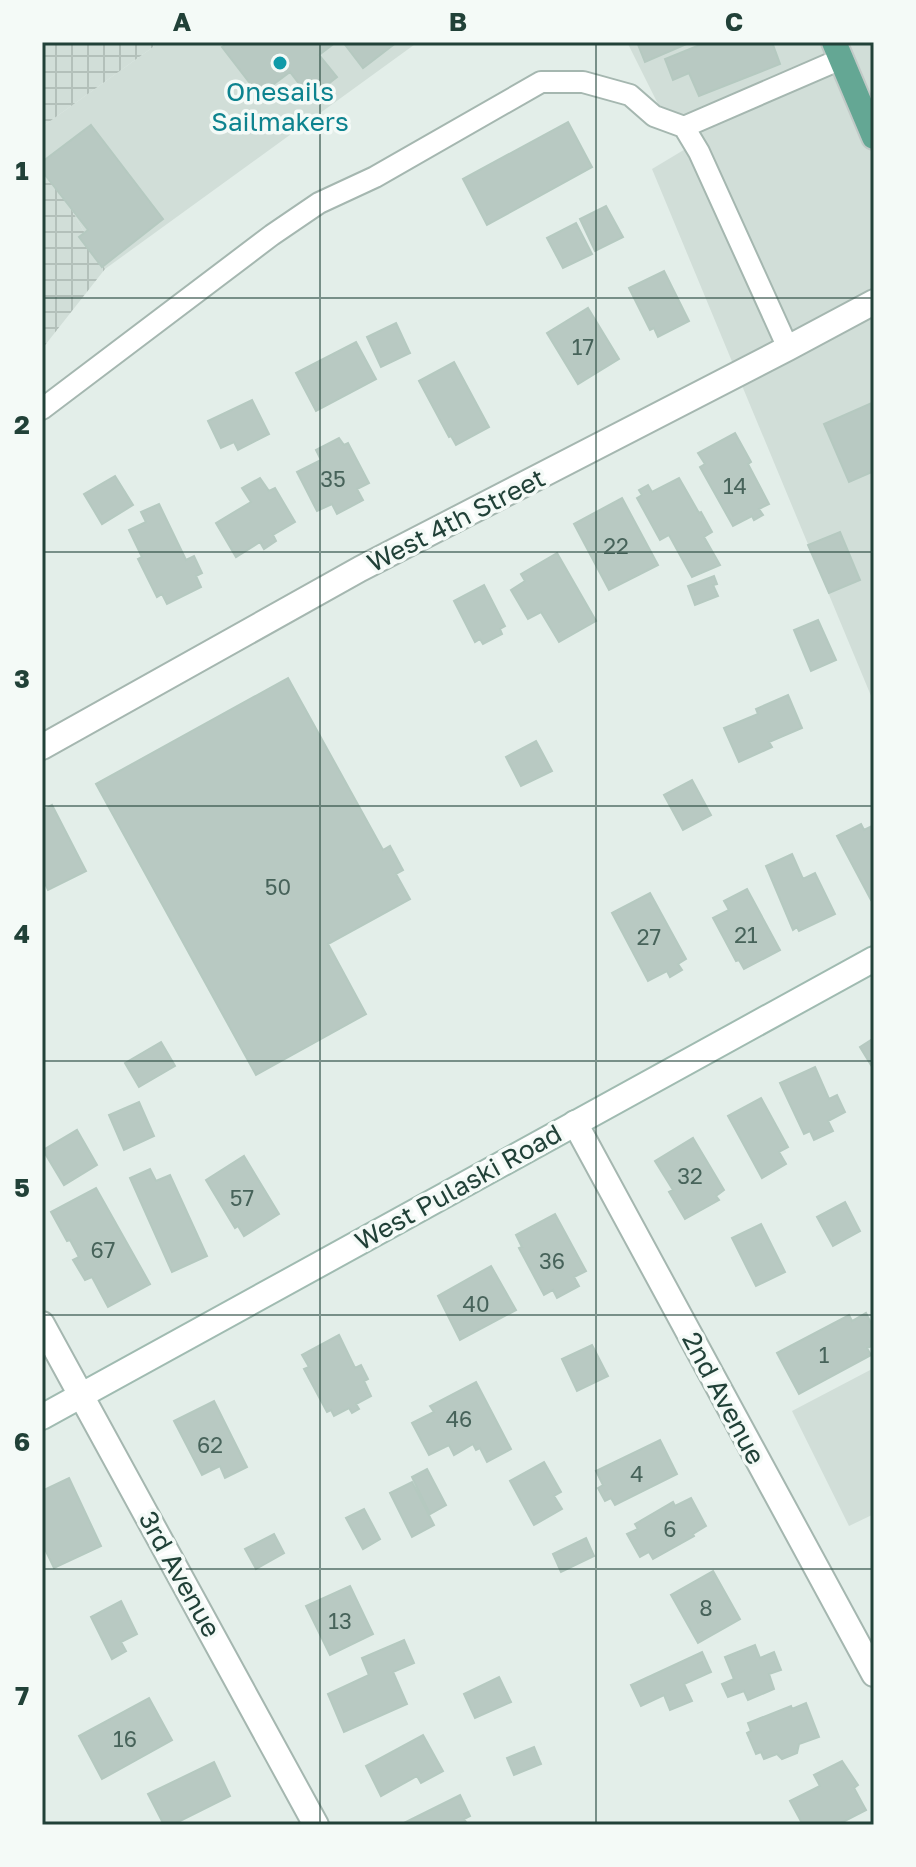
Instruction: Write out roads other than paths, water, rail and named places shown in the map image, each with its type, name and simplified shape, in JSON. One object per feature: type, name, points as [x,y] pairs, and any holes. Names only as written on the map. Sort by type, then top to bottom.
[{"type":"main road","points":[[838,50],[874,137]]},
{"type":"street","name":"West 4th Street","points":[[42,747],[360,569],[874,302]]},
{"type":"street","name":"West Pulaski Road","points":[[42,1417],[874,959]]},
{"type":"street","name":"2nd Avenue","points":[[575,1123],[874,1674]]},
{"type":"street","name":"3rd Avenue","points":[[42,1324],[316,1825]]},
{"type":"lane","points":[[684,127],[838,50]]},
{"type":"lane","points":[[42,409],[319,203],[375,177],[541,82],[583,82],[630,95],[654,116],[684,127],[699,152],[788,348]]},
{"type":"place","name":"Onesails Sailmakers","points":[[280,63]]}]
